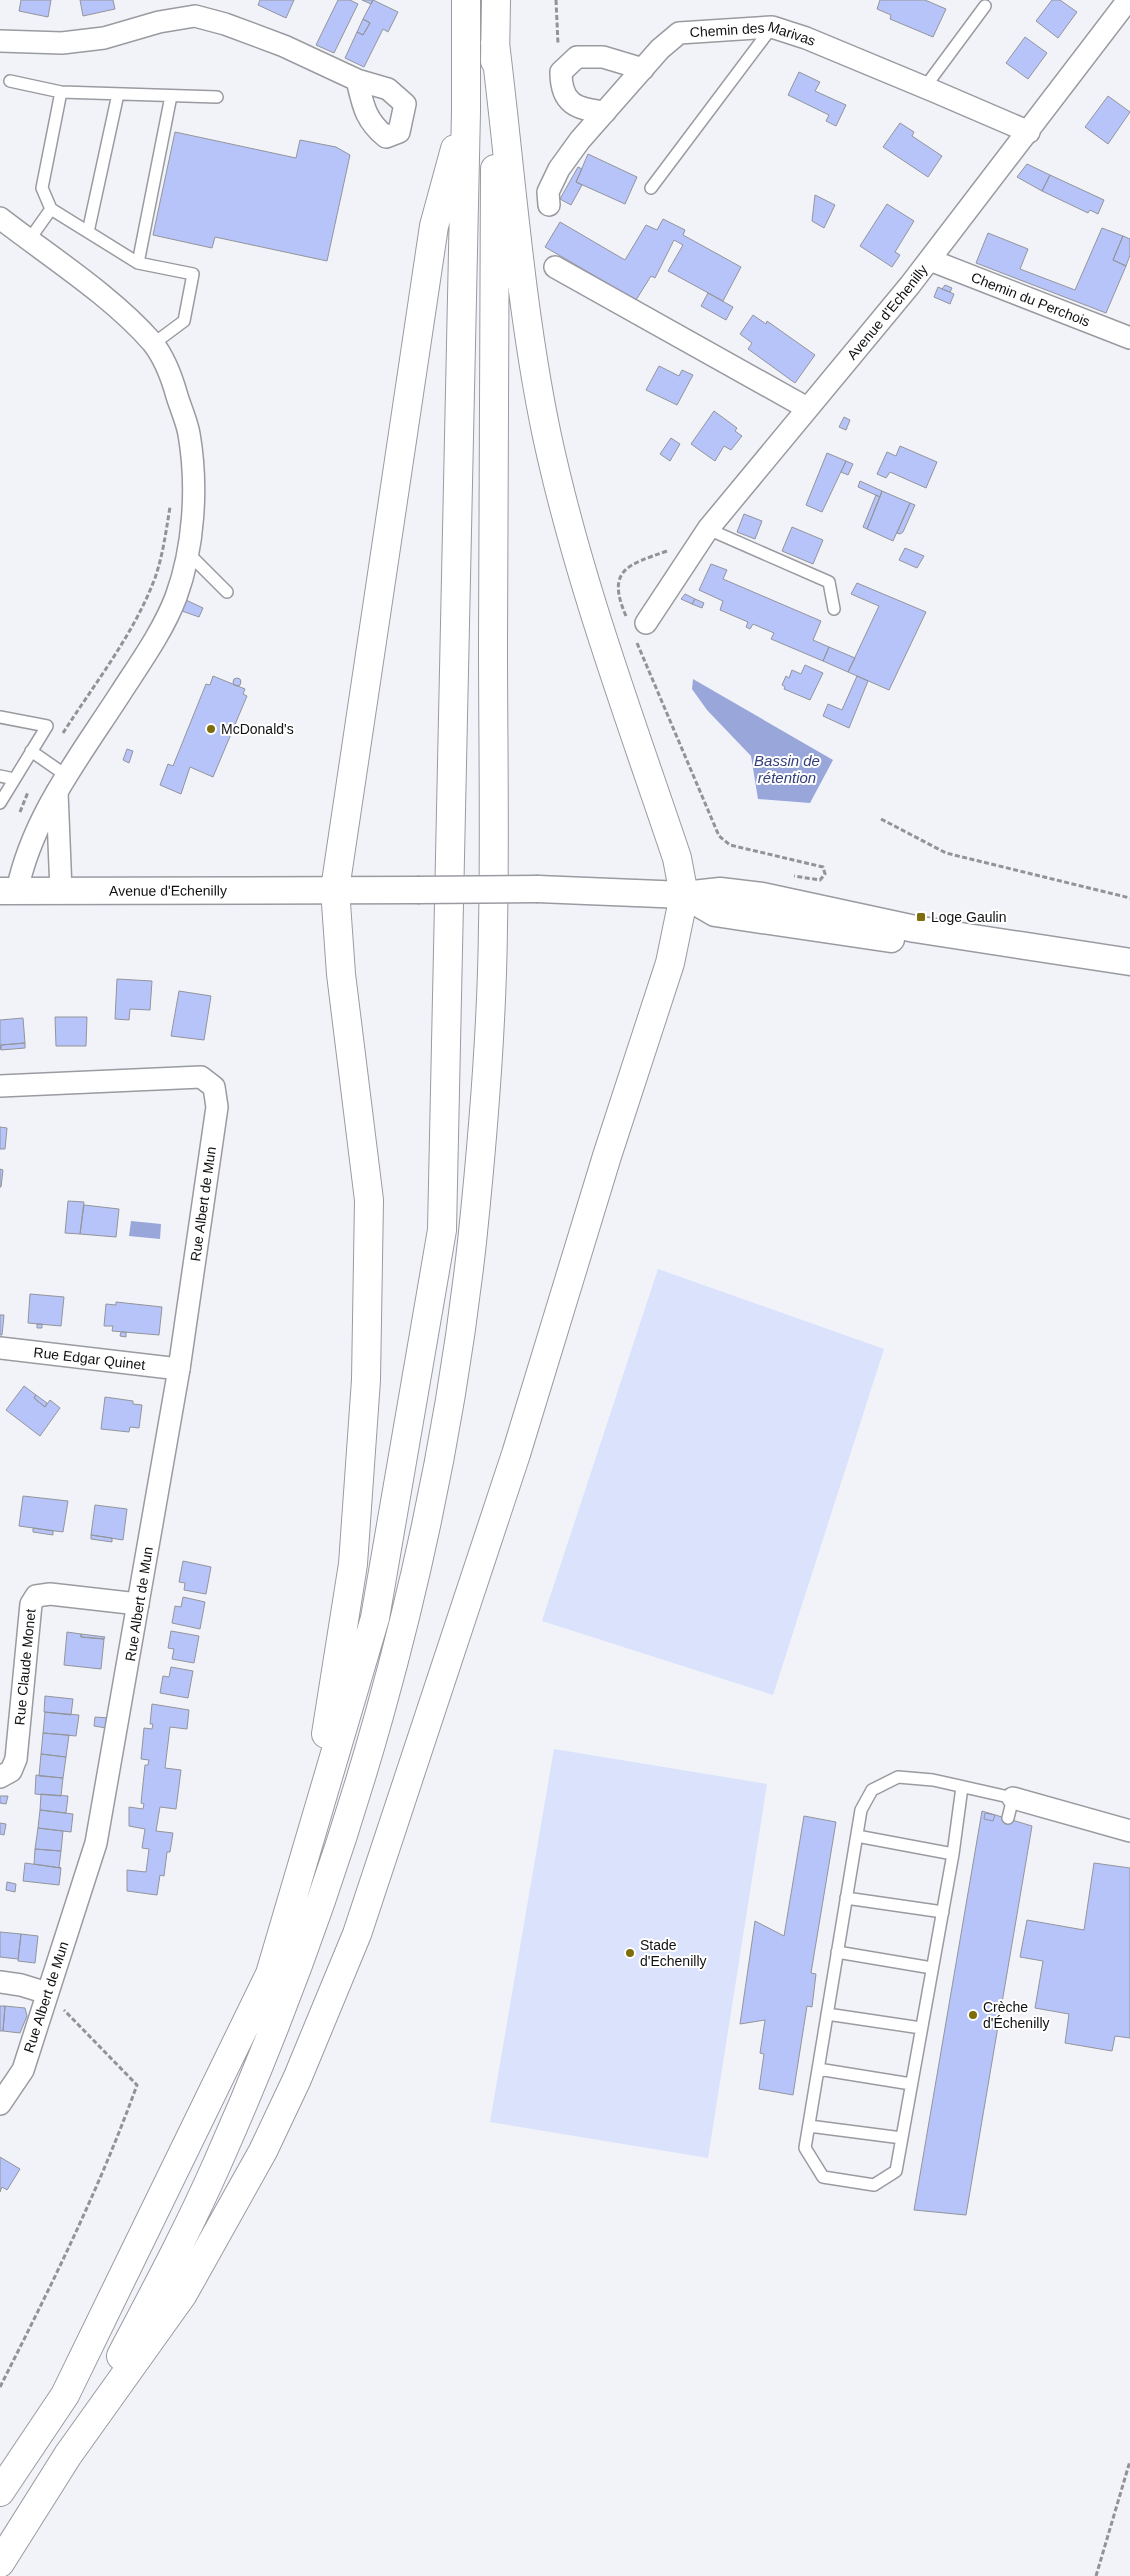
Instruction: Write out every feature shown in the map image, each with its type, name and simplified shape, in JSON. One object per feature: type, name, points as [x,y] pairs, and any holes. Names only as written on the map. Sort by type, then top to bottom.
[{"type":"highway","points":[[0,2492],[65,2396],[270,1974],[375,1618],[442,1230],[466,111],[466,0]]},
{"type":"highway","points":[[68,2455],[124,2351],[215,2170],[299,1965],[336,1859],[399,1639],[428,1510],[453,1375],[471,1247],[481,1146],[494,929],[496,0]]},
{"type":"highway","points":[[0,2563],[68,2455],[182,2294],[263,2151],[297,2079],[340,1976],[385,1851],[516,1454],[607,1156],[670,963],[684,895],[677,858],[579,568],[547,436],[526,312],[496,43]]},
{"type":"highway","points":[[307,1849],[353,1564],[366,1380],[369,1200],[341,974],[335,889],[434,226],[466,111]]},
{"type":"street","name":"Avenue d'Echenilly","points":[[636,628],[704,534],[930,260],[1128,0]]},
{"type":"street","points":[[0,41],[62,42],[104,38],[159,22],[195,16],[225,24],[284,46],[358,80]]},
{"type":"street","name":"Chemin des Marivas","points":[[549,205],[548,192],[559,169],[580,140],[660,49],[679,33],[772,27],[806,38],[1029,132]]},
{"type":"street","points":[[604,112],[584,110],[569,100],[561,88],[561,72],[577,57],[603,57],[643,68]]},
{"type":"street","points":[[0,218],[127,318],[153,344],[170,374],[189,434],[192,512],[187,552],[175,598],[160,629],[62,784],[39,825],[9,891]]},
{"type":"street","name":"Chemin du Perchois","points":[[930,260],[1130,338]]},
{"type":"street","points":[[554,267],[807,408]]},
{"type":"street","points":[[61,891],[62,784]]},
{"type":"street","name":"Avenue d'Echenilly","points":[[9,891],[538,890],[684,895],[720,891],[753,895],[914,929],[1130,962]]},
{"type":"street","points":[[684,895],[715,913],[850,935],[938,945],[1130,973]]},
{"type":"street","name":"Rue Albert de Mun","points":[[0,1086],[183,1076],[202,1077],[214,1088],[217,1107],[179,1369],[96,1843],[23,2070],[0,2104]]},
{"type":"street","name":"Rue Edgar Quinet","points":[[0,1348],[179,1369]]},
{"type":"street","name":"Rue Claude Monet","points":[[0,1777],[11,1771],[16,1759],[30,1604],[36,1596],[50,1594],[138,1604]]},
{"type":"street","points":[[1013,1798],[1130,1831]]},
{"type":"street","points":[[0,1982],[21,1985],[48,1993]]},
{"type":"lane","points":[[925,87],[985,6]]},
{"type":"lane","points":[[651,188],[772,27]]},
{"type":"lane","points":[[10,81],[61,92],[217,97]]},
{"type":"lane","points":[[61,92],[42,188],[51,209],[138,263],[192,274],[184,321],[153,344]]},
{"type":"lane","points":[[88,232],[118,94]]},
{"type":"lane","points":[[138,263],[172,96]]},
{"type":"lane","points":[[29,240],[51,209]]},
{"type":"lane","points":[[704,534],[829,582],[834,609]]},
{"type":"lane","points":[[187,552],[227,592]]},
{"type":"lane","points":[[0,717],[47,726],[0,803]]},
{"type":"lane","points":[[31,751],[46,761],[62,784]]},
{"type":"lane","points":[[0,776],[14,779]]},
{"type":"lane","points":[[962,1788],[943,1912],[896,2170],[874,2185],[823,2177],[805,2148],[861,1810],[872,1790],[898,1777],[933,1780],[1013,1798],[1008,1818]]},
{"type":"lane","points":[[856,1836],[953,1854]]},
{"type":"lane","points":[[846,1898],[943,1912]]},
{"type":"lane","points":[[837,1952],[932,1968]]},
{"type":"lane","points":[[827,2014],[922,2028]]},
{"type":"lane","points":[[818,2069],[912,2084]]},
{"type":"lane","points":[[809,2126],[902,2138]]},
{"type":"path","points":[[19,815],[30,787],[144,606],[159,565],[171,501]]},
{"type":"path","points":[[704,534],[634,563],[624,571],[618,583],[618,598],[636,628],[718,836],[730,845],[823,867],[825,874],[820,880],[792,876]]},
{"type":"path","points":[[881,819],[946,853],[1130,898]]},
{"type":"path","points":[[0,2387],[50,2287],[111,2156],[137,2086],[48,1993]]},
{"type":"path","points":[[1096,2576],[1130,2461]]},
{"type":"shaded area","points":[[658,1269],[884,1349],[773,1695],[542,1621]]},
{"type":"shaded area","name":"Stade d'Echenilly","points":[[554,1749],[767,1784],[708,2158],[490,2122]]},
{"type":"water","name":"Bassin de rétention","points":[[693,679],[833,760],[810,803],[758,799],[751,756],[707,710],[692,689]]},
{"type":"water","points":[[131,1221],[161,1224],[160,1239],[129,1236]]},
{"type":"building","points":[[21,0],[51,0],[48,17],[19,11]]},
{"type":"building","points":[[80,0],[113,0],[115,9],[83,16]]},
{"type":"building","points":[[260,0],[294,0],[286,18],[258,5]]},
{"type":"building","points":[[338,0],[350,0],[358,4],[334,53],[316,45]]},
{"type":"building","points":[[362,0],[373,0],[371,4]]},
{"type":"building","points":[[373,0],[398,12],[388,32],[383,29],[364,67],[345,58],[357,32],[363,35],[370,23],[363,19]]},
{"type":"building","points":[[880,0],[925,0],[946,9],[933,37],[890,19],[891,15],[877,9]]},
{"type":"building","points":[[1052,0],[1060,0],[1077,12],[1058,38],[1036,21]]},
{"type":"building","points":[[363,19],[370,23],[363,35],[357,32]]},
{"type":"building","points":[[1025,37],[1047,53],[1028,79],[1006,63]]},
{"type":"building","points":[[799,72],[820,82],[815,91],[846,105],[836,126],[826,121],[829,115],[788,95]]},
{"type":"building","points":[[1108,96],[1130,112],[1108,144],[1085,127]]},
{"type":"building","points":[[900,123],[914,132],[912,136],[942,156],[928,177],[883,147]]},
{"type":"building","points":[[175,132],[296,158],[300,140],[336,147],[350,155],[327,261],[215,237],[212,248],[153,235]]},
{"type":"building","points":[[588,154],[637,177],[625,204],[576,182]]},
{"type":"building","points":[[1027,164],[1050,175],[1042,191],[1017,177]]},
{"type":"building","points":[[578,167],[582,169],[576,182],[582,185],[571,205],[560,199]]},
{"type":"building","points":[[1050,175],[1104,200],[1098,214],[1090,210],[1088,213],[1042,191]]},
{"type":"building","points":[[815,195],[835,205],[824,228],[812,221]]},
{"type":"building","points":[[887,204],[914,221],[895,252],[900,255],[892,267],[860,246]]},
{"type":"building","points":[[663,219],[685,230],[683,235],[741,267],[723,301],[668,271],[683,245],[674,240],[655,278],[651,276],[636,300],[545,247],[560,222],[625,260],[646,225],[657,230]]},
{"type":"building","points":[[1102,228],[1123,236],[1113,260],[1126,266],[1106,313],[976,263],[988,233],[1028,249],[1020,269],[1075,290]]},
{"type":"building","points":[[1123,236],[1130,239],[1130,255],[1126,266],[1113,260]]},
{"type":"building","points":[[945,285],[952,288],[950,292],[942,289]]},
{"type":"building","points":[[938,287],[954,294],[950,304],[934,297]]},
{"type":"building","points":[[708,293],[733,307],[726,320],[701,306]]},
{"type":"building","points":[[753,315],[766,324],[767,321],[815,355],[795,383],[748,349],[752,343],[740,334]]},
{"type":"building","points":[[659,366],[679,376],[682,370],[693,375],[677,405],[646,390]]},
{"type":"building","points":[[714,411],[737,428],[735,431],[742,436],[731,450],[724,446],[715,461],[691,444]]},
{"type":"building","points":[[844,417],[850,420],[846,430],[839,427]]},
{"type":"building","points":[[671,438],[680,444],[670,461],[660,454]]},
{"type":"building","points":[[900,446],[937,462],[926,488],[890,472],[886,478],[877,474],[887,452],[896,456]]},
{"type":"building","points":[[827,453],[846,461],[822,512],[806,505]]},
{"type":"building","points":[[846,461],[853,464],[848,475],[841,472]]},
{"type":"building","points":[[860,481],[882,491],[880,497],[858,487]]},
{"type":"building","points":[[882,491],[910,503],[893,541],[867,529]]},
{"type":"building","points":[[876,495],[880,497],[867,529],[863,527]]},
{"type":"building","points":[[910,503],[915,505],[903,532],[897,533]]},
{"type":"building","points":[[744,514],[762,521],[755,539],[737,532]]},
{"type":"building","points":[[792,527],[823,540],[813,564],[782,551]]},
{"type":"building","points":[[905,548],[924,556],[917,568],[899,560]]},
{"type":"building","points":[[711,564],[727,570],[723,579],[821,621],[813,640],[829,647],[823,661],[771,639],[774,633],[753,624],[750,629],[746,627],[748,622],[720,610],[723,601],[699,590]]},
{"type":"building","points":[[857,583],[926,612],[889,690],[848,672],[879,606],[851,594]]},
{"type":"building","points":[[685,594],[695,599],[692,604],[681,599]]},
{"type":"building","points":[[695,599],[704,603],[702,608],[692,604]]},
{"type":"building","points":[[186,600],[203,608],[199,617],[182,611]]},
{"type":"building","points":[[829,647],[855,658],[848,672],[823,661]]},
{"type":"building","points":[[805,665],[823,673],[810,700],[784,689],[785,687],[782,685],[786,676],[789,678],[792,670],[801,674]]},
{"type":"building","name":"McDonald's","points":[[213,676],[245,689],[243,694],[247,696],[213,777],[190,767],[181,794],[160,785],[168,764],[173,766],[206,684],[210,685]]},
{"type":"building","points":[[857,676],[868,681],[849,728],[823,716],[828,704],[842,710]]},
{"type":"building","points":[[237,678],[241,682],[237,686],[233,682]]},
{"type":"building","points":[[127,749],[133,751],[129,763],[123,760]]},
{"type":"building","points":[[117,979],[152,981],[150,1010],[130,1009],[129,1020],[115,1019]]},
{"type":"building","points":[[179,991],[211,996],[204,1040],[171,1036]]},
{"type":"building","points":[[55,1017],[87,1017],[86,1046],[56,1046]]},
{"type":"building","points":[[23,1018],[25,1043],[1,1045],[0,1050],[0,1020]]},
{"type":"building","points":[[25,1043],[25,1048],[1,1050],[1,1045]]},
{"type":"building","points":[[0,1127],[7,1128],[5,1149],[0,1149]]},
{"type":"building","points":[[0,1169],[3,1170],[1,1187],[0,1187]]},
{"type":"building","points":[[68,1201],[84,1202],[80,1234],[65,1233]]},
{"type":"building","points":[[84,1205],[119,1209],[116,1237],[80,1234]]},
{"type":"building","points":[[30,1294],[64,1297],[61,1326],[28,1323]]},
{"type":"building","points":[[116,1302],[162,1307],[159,1335],[112,1331],[113,1326],[104,1326],[106,1304],[116,1305]]},
{"type":"building","points":[[0,1315],[4,1315],[2,1335],[0,1335]]},
{"type":"building","points":[[37,1324],[42,1324],[42,1328],[37,1328]]},
{"type":"building","points":[[121,1332],[126,1332],[126,1337],[120,1336]]},
{"type":"building","points":[[24,1386],[36,1395],[34,1398],[45,1407],[50,1400],[60,1408],[40,1436],[6,1410]]},
{"type":"building","points":[[36,1395],[47,1403],[45,1407],[34,1398]]},
{"type":"building","points":[[105,1397],[133,1401],[133,1404],[142,1405],[139,1428],[130,1427],[129,1432],[101,1429]]},
{"type":"building","points":[[23,1496],[68,1501],[63,1532],[19,1526]]},
{"type":"building","points":[[95,1505],[127,1509],[123,1540],[91,1535]]},
{"type":"building","points":[[33,1528],[53,1531],[53,1535],[33,1532]]},
{"type":"building","points":[[91,1535],[112,1538],[112,1542],[91,1539]]},
{"type":"building","points":[[183,1561],[211,1567],[206,1594],[184,1590],[185,1583],[179,1582]]},
{"type":"building","points":[[183,1597],[205,1602],[200,1629],[172,1623],[175,1606],[181,1607]]},
{"type":"building","points":[[171,1631],[199,1636],[194,1663],[172,1659],[174,1649],[168,1648]]},
{"type":"building","points":[[67,1632],[81,1634],[81,1637],[104,1639],[101,1669],[64,1665]]},
{"type":"building","points":[[81,1634],[105,1637],[104,1639],[81,1637]]},
{"type":"building","points":[[171,1667],[193,1671],[188,1698],[160,1693],[163,1676],[169,1677]]},
{"type":"building","points":[[45,1696],[73,1699],[71,1715],[44,1712]]},
{"type":"building","points":[[152,1704],[189,1710],[187,1729],[170,1727],[165,1768],[181,1770],[176,1809],[160,1807],[156,1831],[173,1833],[170,1852],[167,1852],[164,1876],[160,1875],[157,1895],[127,1891],[127,1870],[146,1872],[149,1849],[142,1848],[145,1829],[129,1826],[129,1807],[143,1809],[144,1804],[141,1803],[145,1765],[148,1765],[149,1760],[141,1759],[144,1728],[152,1729],[153,1724],[150,1724]]},
{"type":"building","points":[[45,1712],[79,1715],[76,1736],[43,1733]]},
{"type":"building","points":[[95,1717],[109,1718],[106,1728],[94,1726]]},
{"type":"building","points":[[43,1733],[69,1735],[66,1757],[41,1754]]},
{"type":"building","points":[[41,1754],[66,1757],[63,1778],[39,1776]]},
{"type":"building","points":[[36,1775],[63,1778],[61,1796],[35,1794]]},
{"type":"building","points":[[41,1794],[68,1796],[66,1813],[40,1810]]},
{"type":"building","points":[[0,1796],[8,1796],[6,1804],[0,1803]]},
{"type":"building","points":[[40,1810],[73,1814],[71,1832],[38,1828]]},
{"type":"building","points":[[982,1811],[1032,1826],[966,2215],[914,2210]]},
{"type":"building","points":[[985,1813],[995,1815],[993,1821],[984,1819]]},
{"type":"building","points":[[804,1816],[836,1822],[811,1973],[816,1974],[812,2007],[807,2006],[793,2095],[759,2089],[764,2054],[760,2053],[765,2020],[740,2024],[755,1921],[784,1936]]},
{"type":"building","points":[[0,1823],[6,1824],[4,1835],[0,1834]]},
{"type":"building","points":[[38,1828],[63,1831],[61,1851],[35,1849]]},
{"type":"building","points":[[35,1849],[61,1851],[59,1867],[61,1868],[34,1864]]},
{"type":"building","points":[[25,1863],[61,1868],[59,1885],[23,1881]]},
{"type":"building","points":[[1094,1863],[1130,1868],[1130,2038],[1115,2036],[1112,2051],[1065,2043],[1069,2014],[1035,2008],[1043,1961],[1020,1957],[1027,1920],[1084,1930]]},
{"type":"building","points":[[7,1882],[16,1884],[15,1892],[6,1890]]},
{"type":"building","points":[[0,1932],[21,1934],[18,1959],[0,1957]]},
{"type":"building","points":[[21,1934],[38,1936],[35,1963],[18,1961]]},
{"type":"building","points":[[0,2006],[5,2006],[3,2031],[0,2031]]},
{"type":"building","points":[[5,2006],[25,2008],[27,2016],[20,2033],[3,2031]]},
{"type":"building","points":[[0,2157],[20,2169],[7,2190],[2,2187],[0,2192]]},
{"type":"place","name":"McDonald's","points":[[211,729]]},
{"type":"place","name":"Loge Gaulin","points":[[921,917]]},
{"type":"place","name":"Stade d'Echenilly","points":[[630,1953]]},
{"type":"place","name":"Crèche d'Échenilly","points":[[973,2015]]}]
